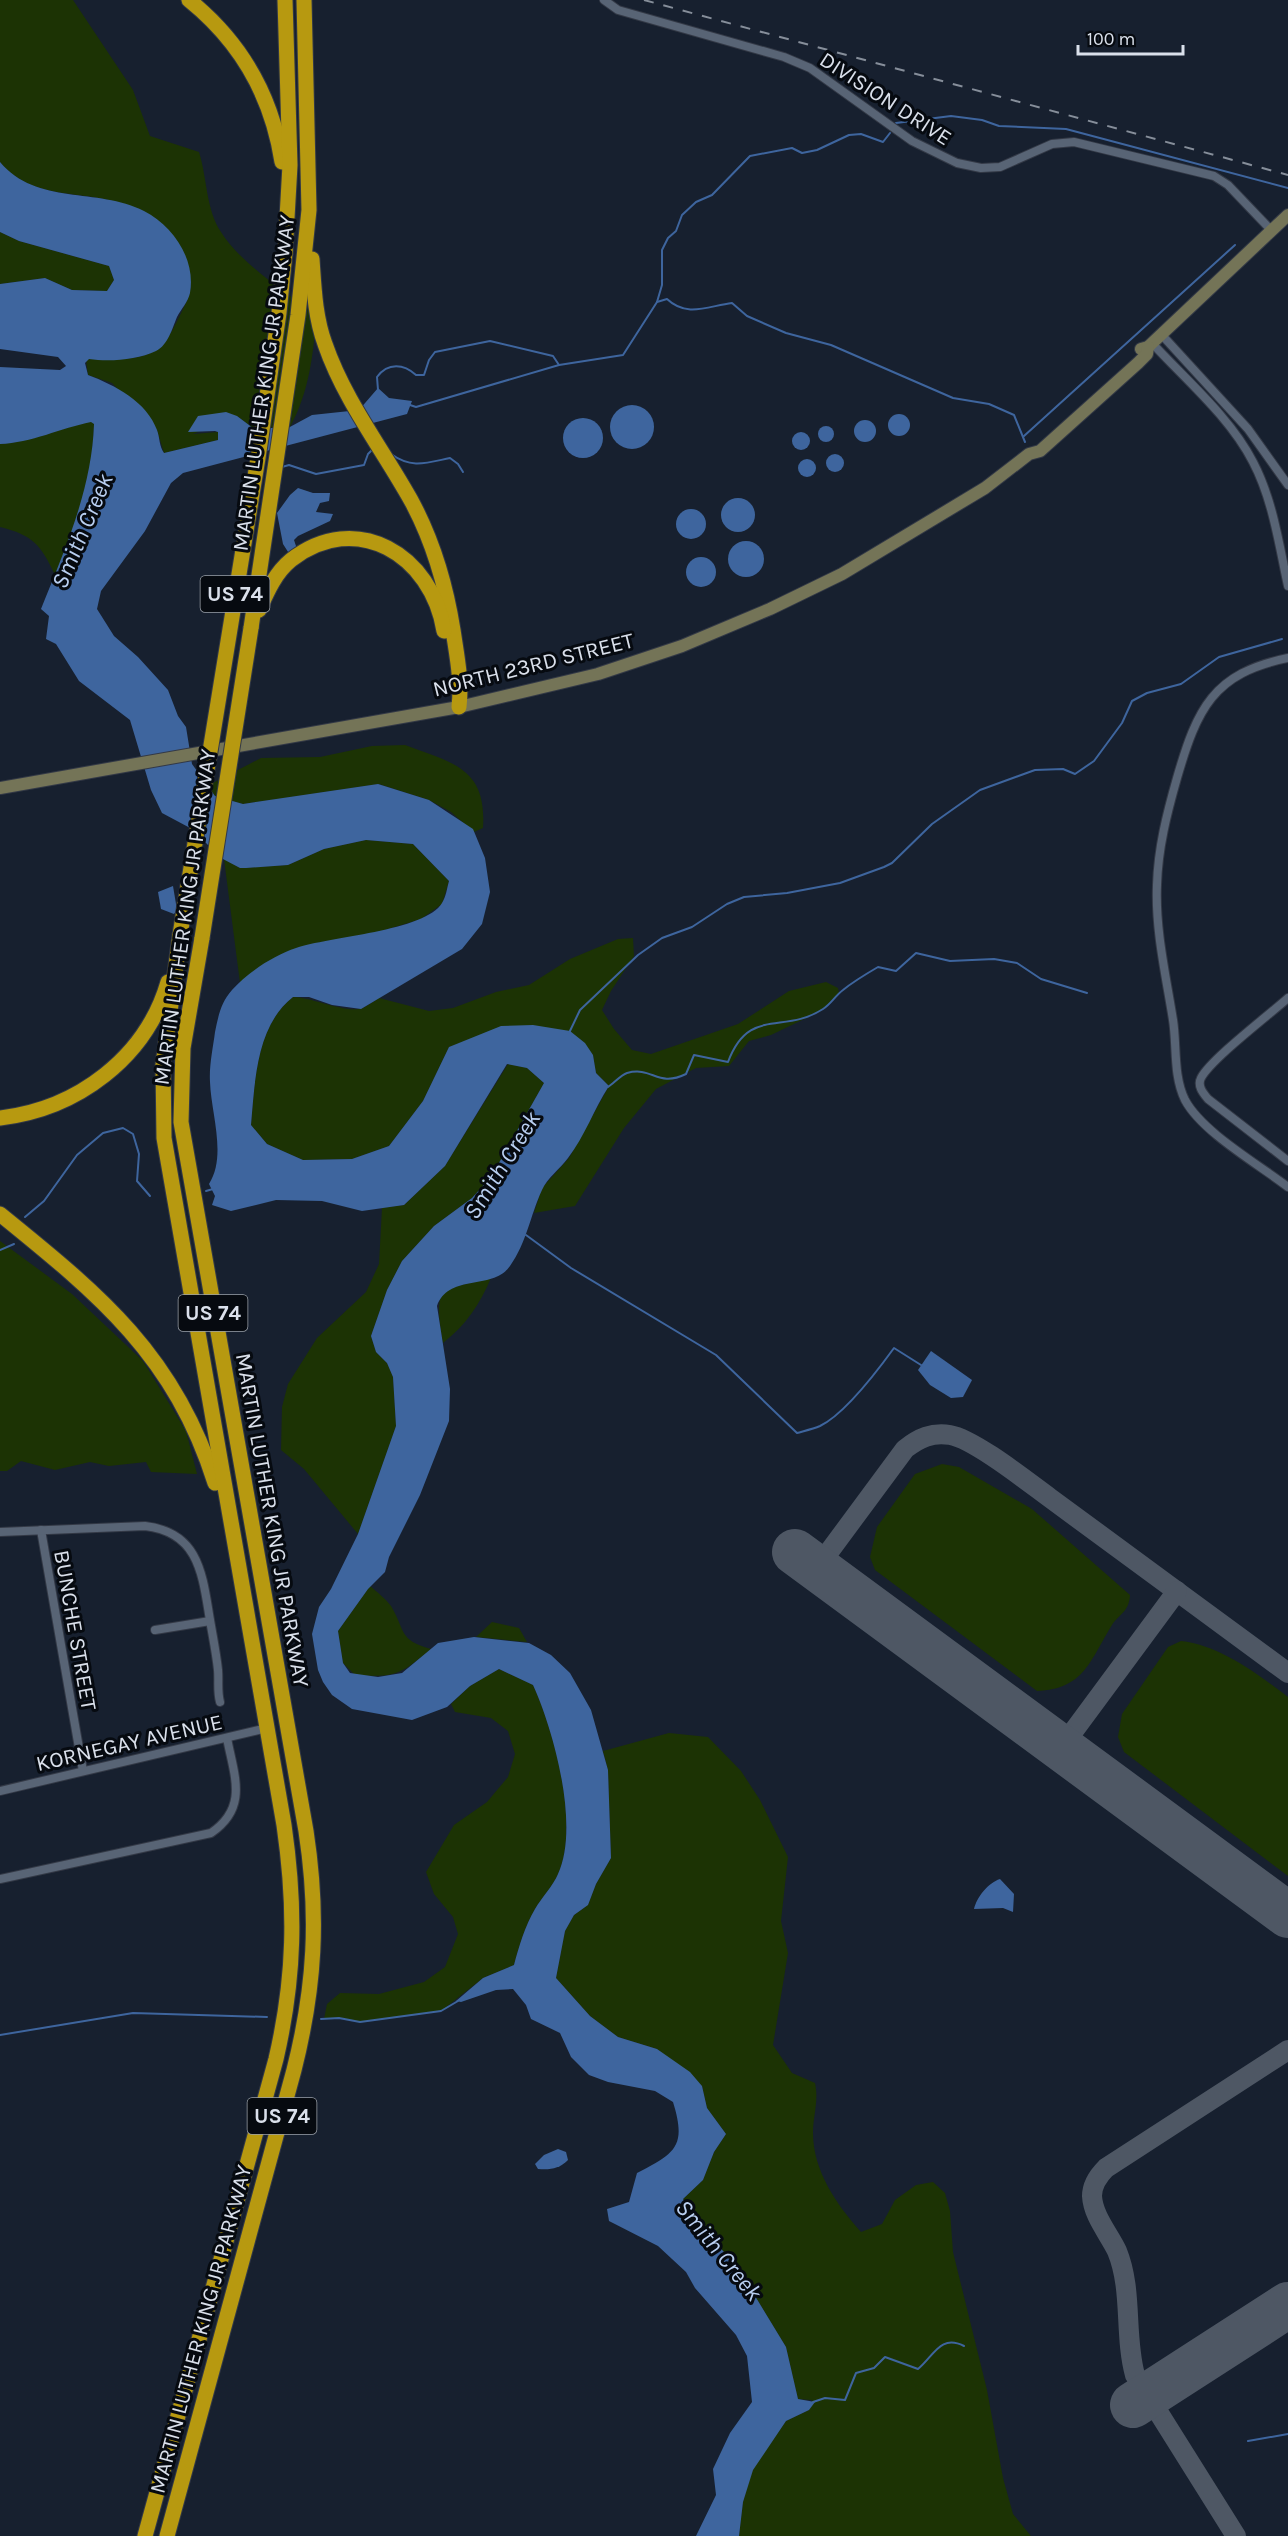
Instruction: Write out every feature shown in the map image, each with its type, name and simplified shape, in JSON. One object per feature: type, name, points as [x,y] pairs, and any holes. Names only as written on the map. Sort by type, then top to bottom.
[{"type":"highway","points":[[189,0],[232,42],[253,74],[268,104],[281,153],[288,212]]},
{"type":"highway","name":"MARTIN LUTHER KING JR PARKWAY","points":[[145,2536],[276,2059],[290,1987],[294,1936],[291,1880],[267,1728],[164,1138],[163,1065],[180,935],[260,447],[279,313],[290,165],[285,0]]},
{"type":"highway","name":"MARTIN LUTHER KING JR PARKWAY","points":[[166,2536],[292,2080],[310,1998],[315,1938],[314,1893],[306,1831],[181,1122],[183,1048],[308,255],[304,0]]},
{"type":"highway","points":[[308,255],[326,347],[344,388],[421,520],[442,577],[462,683],[459,707]]},
{"type":"highway","points":[[251,628],[277,575],[303,552],[320,544],[354,539],[386,547],[410,562],[430,587],[443,625],[453,686],[459,707]]},
{"type":"highway","points":[[0,1118],[34,1112],[69,1099],[89,1088],[124,1058],[144,1033],[158,1007],[180,935]]},
{"type":"highway","points":[[0,1214],[90,1288],[111,1308],[151,1356],[177,1397],[201,1444],[233,1541]]},
{"type":"main road","name":"NORTH 23RD STREET","points":[[0,788],[459,707],[598,674],[682,646],[762,613],[888,548],[985,488],[1029,454],[1040,451],[1138,363],[1161,334],[1288,216]]},
{"type":"street","name":"DIVISION DRIVE","points":[[604,0],[618,10],[784,57],[810,68],[912,141],[949,160],[981,168],[999,167],[1052,144],[1080,143],[1214,176],[1228,185],[1272,231]]},
{"type":"street","points":[[1161,334],[1253,434],[1288,485]]},
{"type":"street","points":[[1150,345],[1222,419],[1253,461],[1265,491],[1288,586]]},
{"type":"street","points":[[1288,658],[1244,671],[1223,684],[1208,699],[1197,716],[1161,841],[1157,885],[1164,963],[1177,1047],[1177,1070],[1183,1097],[1196,1117],[1288,1187]]},
{"type":"street","points":[[1288,998],[1200,1079],[1200,1089],[1208,1099],[1288,1161]]},
{"type":"street","name":"KORNEGAY AVENUE","points":[[0,1532],[145,1526],[173,1534],[189,1548],[200,1566],[219,1674],[220,1702]]},
{"type":"street","name":"BUNCHE STREET","points":[[40,1530],[83,1772]]},
{"type":"street","points":[[155,1630],[210,1621]]},
{"type":"street","name":"KORNEGAY AVENUE","points":[[0,1791],[267,1728]]},
{"type":"street","points":[[0,1879],[211,1833],[223,1825],[234,1809],[236,1784],[226,1738]]},
{"type":"green space","points":[[0,0],[73,0],[133,90],[150,136],[199,152],[212,214],[230,244],[265,277],[316,315],[314,343],[306,386],[290,427],[253,428],[237,416],[193,434],[218,432],[218,440],[164,453],[157,430],[112,383],[88,375],[86,359],[121,359],[143,356],[162,345],[171,333],[188,298],[191,285],[188,268],[173,236],[145,214],[107,199],[57,192],[27,183],[0,162]]},
{"type":"green space","points":[[0,232],[19,241],[109,266],[114,280],[107,291],[72,290],[45,278],[0,284]]},
{"type":"green space","points":[[92,421],[94,424],[93,444],[82,501],[55,575],[35,543],[21,534],[0,527],[0,444],[35,438]]},
{"type":"green space","points":[[405,745],[452,763],[473,780],[483,808],[483,828],[474,832],[451,812],[429,800],[379,784],[243,804],[215,796],[207,786],[261,758],[320,757],[372,746]]},
{"type":"green space","points":[[366,840],[413,844],[449,881],[442,904],[421,919],[257,969],[240,983],[224,859],[240,868],[288,865],[324,849]]},
{"type":"green space","points":[[633,938],[634,956],[611,991],[602,1010],[632,1050],[651,1054],[738,1024],[789,991],[826,982],[838,988],[839,993],[821,1011],[771,1035],[749,1041],[729,1066],[696,1068],[656,1089],[624,1128],[575,1206],[534,1213],[542,1188],[569,1158],[609,1086],[596,1073],[593,1055],[472,1039],[449,1047],[423,1101],[389,1146],[352,1159],[303,1160],[267,1144],[251,1125],[256,1073],[265,1039],[271,1023],[293,997],[348,1009],[363,1008],[379,998],[429,1011],[453,1008],[496,992],[529,985],[570,959],[618,939]]},
{"type":"green space","points":[[508,1064],[527,1068],[544,1083],[491,1177],[472,1198],[434,1226],[402,1261],[387,1290],[371,1336],[376,1352],[387,1363],[393,1377],[396,1426],[358,1534],[304,1469],[281,1450],[282,1407],[288,1384],[317,1338],[366,1292],[379,1264],[382,1208],[404,1205],[445,1166]]},
{"type":"green space","points":[[0,1241],[72,1294],[143,1361],[186,1431],[197,1474],[151,1472],[146,1462],[109,1466],[90,1462],[55,1470],[21,1461],[7,1471],[0,1471]]},
{"type":"green space","points":[[491,1278],[472,1314],[443,1343],[439,1311],[443,1294],[459,1286]]},
{"type":"green space","points":[[942,1464],[959,1467],[1032,1509],[1130,1595],[1126,1609],[1112,1625],[1091,1661],[1076,1678],[1066,1685],[1037,1691],[875,1570],[870,1557],[877,1527],[915,1474]]},
{"type":"green space","points":[[370,1586],[391,1606],[404,1634],[420,1646],[431,1649],[405,1669],[389,1675],[355,1675],[343,1663],[338,1631]]},
{"type":"green space","points":[[492,1622],[519,1628],[527,1642],[476,1637]]},
{"type":"green space","points":[[1181,1641],[1224,1654],[1288,1697],[1288,1876],[1124,1752],[1118,1737],[1122,1714],[1168,1647]]},
{"type":"green space","points":[[499,1669],[533,1685],[556,1752],[565,1805],[564,1854],[558,1874],[531,1916],[514,1965],[483,1978],[441,2011],[360,2022],[339,2018],[324,2019],[327,2004],[340,1993],[379,1994],[424,1982],[445,1967],[458,1934],[453,1917],[434,1894],[426,1872],[454,1825],[487,1802],[508,1777],[515,1754],[508,1731],[491,1718],[455,1712],[451,1704],[470,1686]]},
{"type":"green space","points":[[669,1733],[708,1737],[741,1771],[760,1800],[788,1857],[781,1921],[788,1953],[773,2045],[792,2073],[815,2083],[814,2147],[822,2174],[835,2199],[861,2232],[882,2224],[895,2200],[916,2185],[933,2182],[945,2193],[950,2211],[953,2252],[987,2390],[1003,2478],[1013,2514],[1031,2536],[739,2536],[743,2502],[752,2470],[786,2421],[809,2410],[812,2400],[798,2399],[786,2347],[738,2268],[695,2219],[683,2199],[703,2180],[714,2152],[726,2134],[707,2108],[702,2086],[657,2049],[618,2037],[590,2016],[556,1978],[565,1931],[574,1915],[588,1905],[596,1884],[611,1858],[608,1770],[603,1751]]},
{"type":"water","name":"Smith Creek","points":[[0,162],[15,176],[49,191],[107,199],[144,211],[164,225],[180,245],[189,268],[190,293],[164,345],[156,351],[132,358],[89,359],[85,363],[88,375],[119,389],[146,411],[157,430],[164,453],[218,440],[218,432],[215,431],[188,432],[198,416],[226,412],[237,416],[253,428],[288,428],[312,415],[359,410],[378,388],[389,398],[412,401],[407,414],[183,473],[171,483],[145,531],[101,591],[97,609],[114,636],[138,657],[168,690],[178,716],[186,727],[192,764],[215,796],[243,804],[378,784],[429,800],[473,829],[485,858],[490,892],[482,924],[462,949],[361,1009],[332,1005],[309,997],[293,997],[281,1009],[271,1023],[265,1039],[254,1091],[251,1125],[267,1144],[303,1160],[352,1159],[389,1146],[423,1101],[449,1047],[501,1026],[533,1025],[570,1031],[585,1043],[593,1055],[596,1073],[609,1086],[574,1150],[544,1186],[520,1248],[510,1266],[502,1274],[493,1278],[451,1289],[437,1306],[450,1389],[449,1421],[420,1495],[389,1557],[385,1572],[368,1589],[338,1631],[343,1663],[350,1673],[378,1677],[402,1673],[438,1643],[474,1637],[529,1643],[551,1655],[570,1673],[591,1710],[608,1770],[611,1858],[596,1884],[588,1905],[574,1915],[565,1931],[556,1978],[590,2016],[618,2037],[657,2049],[690,2072],[702,2086],[707,2108],[726,2134],[714,2152],[703,2180],[683,2199],[695,2219],[738,2268],[786,2347],[798,2399],[815,2402],[809,2410],[786,2421],[753,2470],[743,2502],[739,2536],[696,2536],[716,2495],[713,2469],[730,2433],[752,2402],[747,2356],[736,2335],[695,2288],[686,2272],[658,2246],[609,2221],[607,2209],[629,2202],[637,2173],[661,2160],[674,2147],[679,2129],[673,2102],[655,2091],[608,2082],[589,2075],[571,2057],[560,2033],[531,2019],[526,2005],[513,1989],[496,1990],[461,2002],[456,2001],[483,1978],[514,1965],[528,1922],[556,1878],[564,1854],[566,1831],[562,1779],[549,1727],[533,1685],[499,1669],[470,1686],[447,1707],[412,1720],[352,1709],[332,1695],[323,1682],[318,1670],[312,1634],[319,1607],[331,1589],[358,1534],[396,1426],[393,1377],[387,1363],[376,1352],[371,1336],[387,1290],[402,1261],[434,1226],[472,1198],[491,1177],[544,1083],[527,1068],[507,1064],[445,1166],[404,1205],[362,1211],[322,1201],[276,1200],[231,1211],[212,1205],[215,1196],[209,1184],[217,1161],[217,1134],[210,1069],[217,1021],[228,995],[253,971],[288,951],[311,944],[397,927],[432,913],[442,903],[449,881],[413,844],[366,840],[324,849],[288,865],[240,868],[221,858],[192,829],[162,813],[151,790],[130,720],[79,681],[56,644],[46,639],[49,616],[41,609],[68,541],[83,495],[94,424],[91,422],[23,441],[0,444],[0,367],[60,370],[66,366],[58,357],[0,349],[0,284],[45,278],[72,290],[107,291],[114,280],[109,266],[19,241],[0,232]]},
{"type":"water","points":[[632,405],[647,412],[654,427],[647,442],[632,449],[617,442],[610,427],[617,412]]},
{"type":"water","points":[[899,414],[909,421],[910,425],[903,435],[899,436],[889,429],[888,425],[895,415]]},
{"type":"water","points":[[583,418],[591,419],[597,424],[602,430],[602,446],[597,452],[591,457],[583,458],[575,457],[569,452],[564,446],[563,438],[564,430],[569,424],[575,419]]},
{"type":"water","points":[[865,420],[873,423],[876,431],[873,439],[865,442],[857,439],[854,431],[857,423]]},
{"type":"water","points":[[823,426],[829,426],[834,434],[832,440],[823,442],[818,437],[818,431]]},
{"type":"water","points":[[801,432],[807,435],[810,441],[807,447],[801,450],[795,447],[792,441],[795,435]]},
{"type":"water","points":[[835,454],[841,457],[844,463],[841,469],[835,472],[829,469],[826,463],[829,457]]},
{"type":"water","points":[[803,459],[811,459],[816,464],[814,475],[803,477],[798,472],[798,464]]},
{"type":"water","points":[[298,488],[313,493],[330,493],[329,501],[320,503],[316,512],[333,514],[330,521],[298,536],[294,540],[297,549],[290,555],[283,544],[277,513]]},
{"type":"water","points":[[738,498],[750,503],[755,515],[750,527],[738,532],[726,527],[721,515],[726,503]]},
{"type":"water","points":[[691,509],[702,513],[706,524],[702,535],[691,539],[680,535],[676,524],[680,513]]},
{"type":"water","points":[[746,541],[758,547],[764,559],[758,571],[746,577],[734,571],[728,559],[734,547]]},
{"type":"water","points":[[701,557],[712,561],[716,572],[712,583],[701,587],[690,583],[686,572],[690,561]]},
{"type":"water","points":[[173,886],[177,910],[174,914],[161,909],[158,892]]},
{"type":"water","points":[[931,1351],[972,1380],[963,1397],[951,1398],[930,1385],[918,1370]]},
{"type":"water","points":[[1000,1879],[1014,1894],[1013,1912],[1003,1908],[974,1909],[984,1891]]},
{"type":"water","points":[[558,2149],[566,2152],[568,2160],[554,2168],[538,2169],[535,2164],[544,2155]]},
{"type":"waterway","points":[[896,123],[951,116],[982,120],[999,126],[1066,129],[1288,188]]},
{"type":"waterway","points":[[410,405],[416,407],[559,365],[623,355],[657,302],[662,285],[662,250],[668,238],[676,231],[682,215],[696,202],[712,195],[750,156],[792,148],[802,153],[817,150],[849,135],[861,134],[883,142],[890,133]]},
{"type":"waterway","points":[[1024,436],[1235,245]]},
{"type":"waterway","points":[[657,302],[667,299],[675,305],[690,309],[732,303],[747,316],[786,333],[831,345],[953,398],[989,404],[1014,415],[1025,442]]},
{"type":"waterway","points":[[378,390],[377,377],[386,369],[396,366],[416,375],[424,375],[429,360],[435,352],[490,341],[553,356],[559,365]]},
{"type":"waterway","points":[[282,467],[289,465],[316,474],[364,465],[372,450]]},
{"type":"waterway","points":[[391,454],[406,462],[419,464],[450,458],[463,472]]},
{"type":"waterway","points":[[569,1033],[580,1010],[638,955],[662,938],[692,927],[727,904],[744,897],[787,893],[840,883],[884,867],[892,863],[932,824],[980,790],[1035,770],[1063,769],[1075,774],[1094,761],[1122,723],[1132,701],[1147,693],[1181,684],[1219,657],[1282,639]]},
{"type":"waterway","points":[[608,1087],[627,1073],[643,1072],[661,1078],[676,1078],[686,1074],[694,1055],[728,1062],[736,1045],[746,1034],[757,1027],[808,1016],[826,1007],[840,992],[878,967],[896,971],[916,953],[950,961],[994,959],[1017,963],[1041,979],[1087,993]]},
{"type":"waterway","points":[[25,1217],[44,1201],[77,1155],[103,1133],[123,1128],[133,1134],[139,1154],[137,1181],[150,1196]]},
{"type":"waterway","points":[[206,1191],[213,1189]]},
{"type":"waterway","points":[[526,1235],[571,1268],[716,1355],[797,1433],[820,1426],[840,1412],[894,1348],[921,1365]]},
{"type":"waterway","points":[[0,1250],[14,1244]]},
{"type":"waterway","points":[[321,2019],[339,2018],[360,2022],[441,2011],[458,2001]]},
{"type":"waterway","points":[[0,2035],[133,2013],[267,2017]]},
{"type":"waterway","points":[[813,2402],[825,2398],[845,2400],[856,2373],[874,2368],[885,2357],[918,2369],[943,2345],[956,2343],[964,2346]]},
{"type":"waterway","points":[[1248,2441],[1288,2434]]},
{"type":"taxiway","points":[[817,1568],[905,1449],[926,1437],[937,1434],[950,1435],[973,1444],[1001,1462],[1288,1673]]},
{"type":"taxiway","points":[[1061,1748],[1177,1591]]},
{"type":"taxiway","points":[[1236,2536],[1135,2375],[1122,2266],[1117,2251],[1095,2211],[1092,2192],[1100,2174],[1106,2168],[1288,2050]]},
{"type":"runway","points":[[795,1552],[1288,1915]]},
{"type":"runway","points":[[1133,2405],[1288,2305]]},
{"type":"railway","points":[[644,0],[1288,175]]}]
